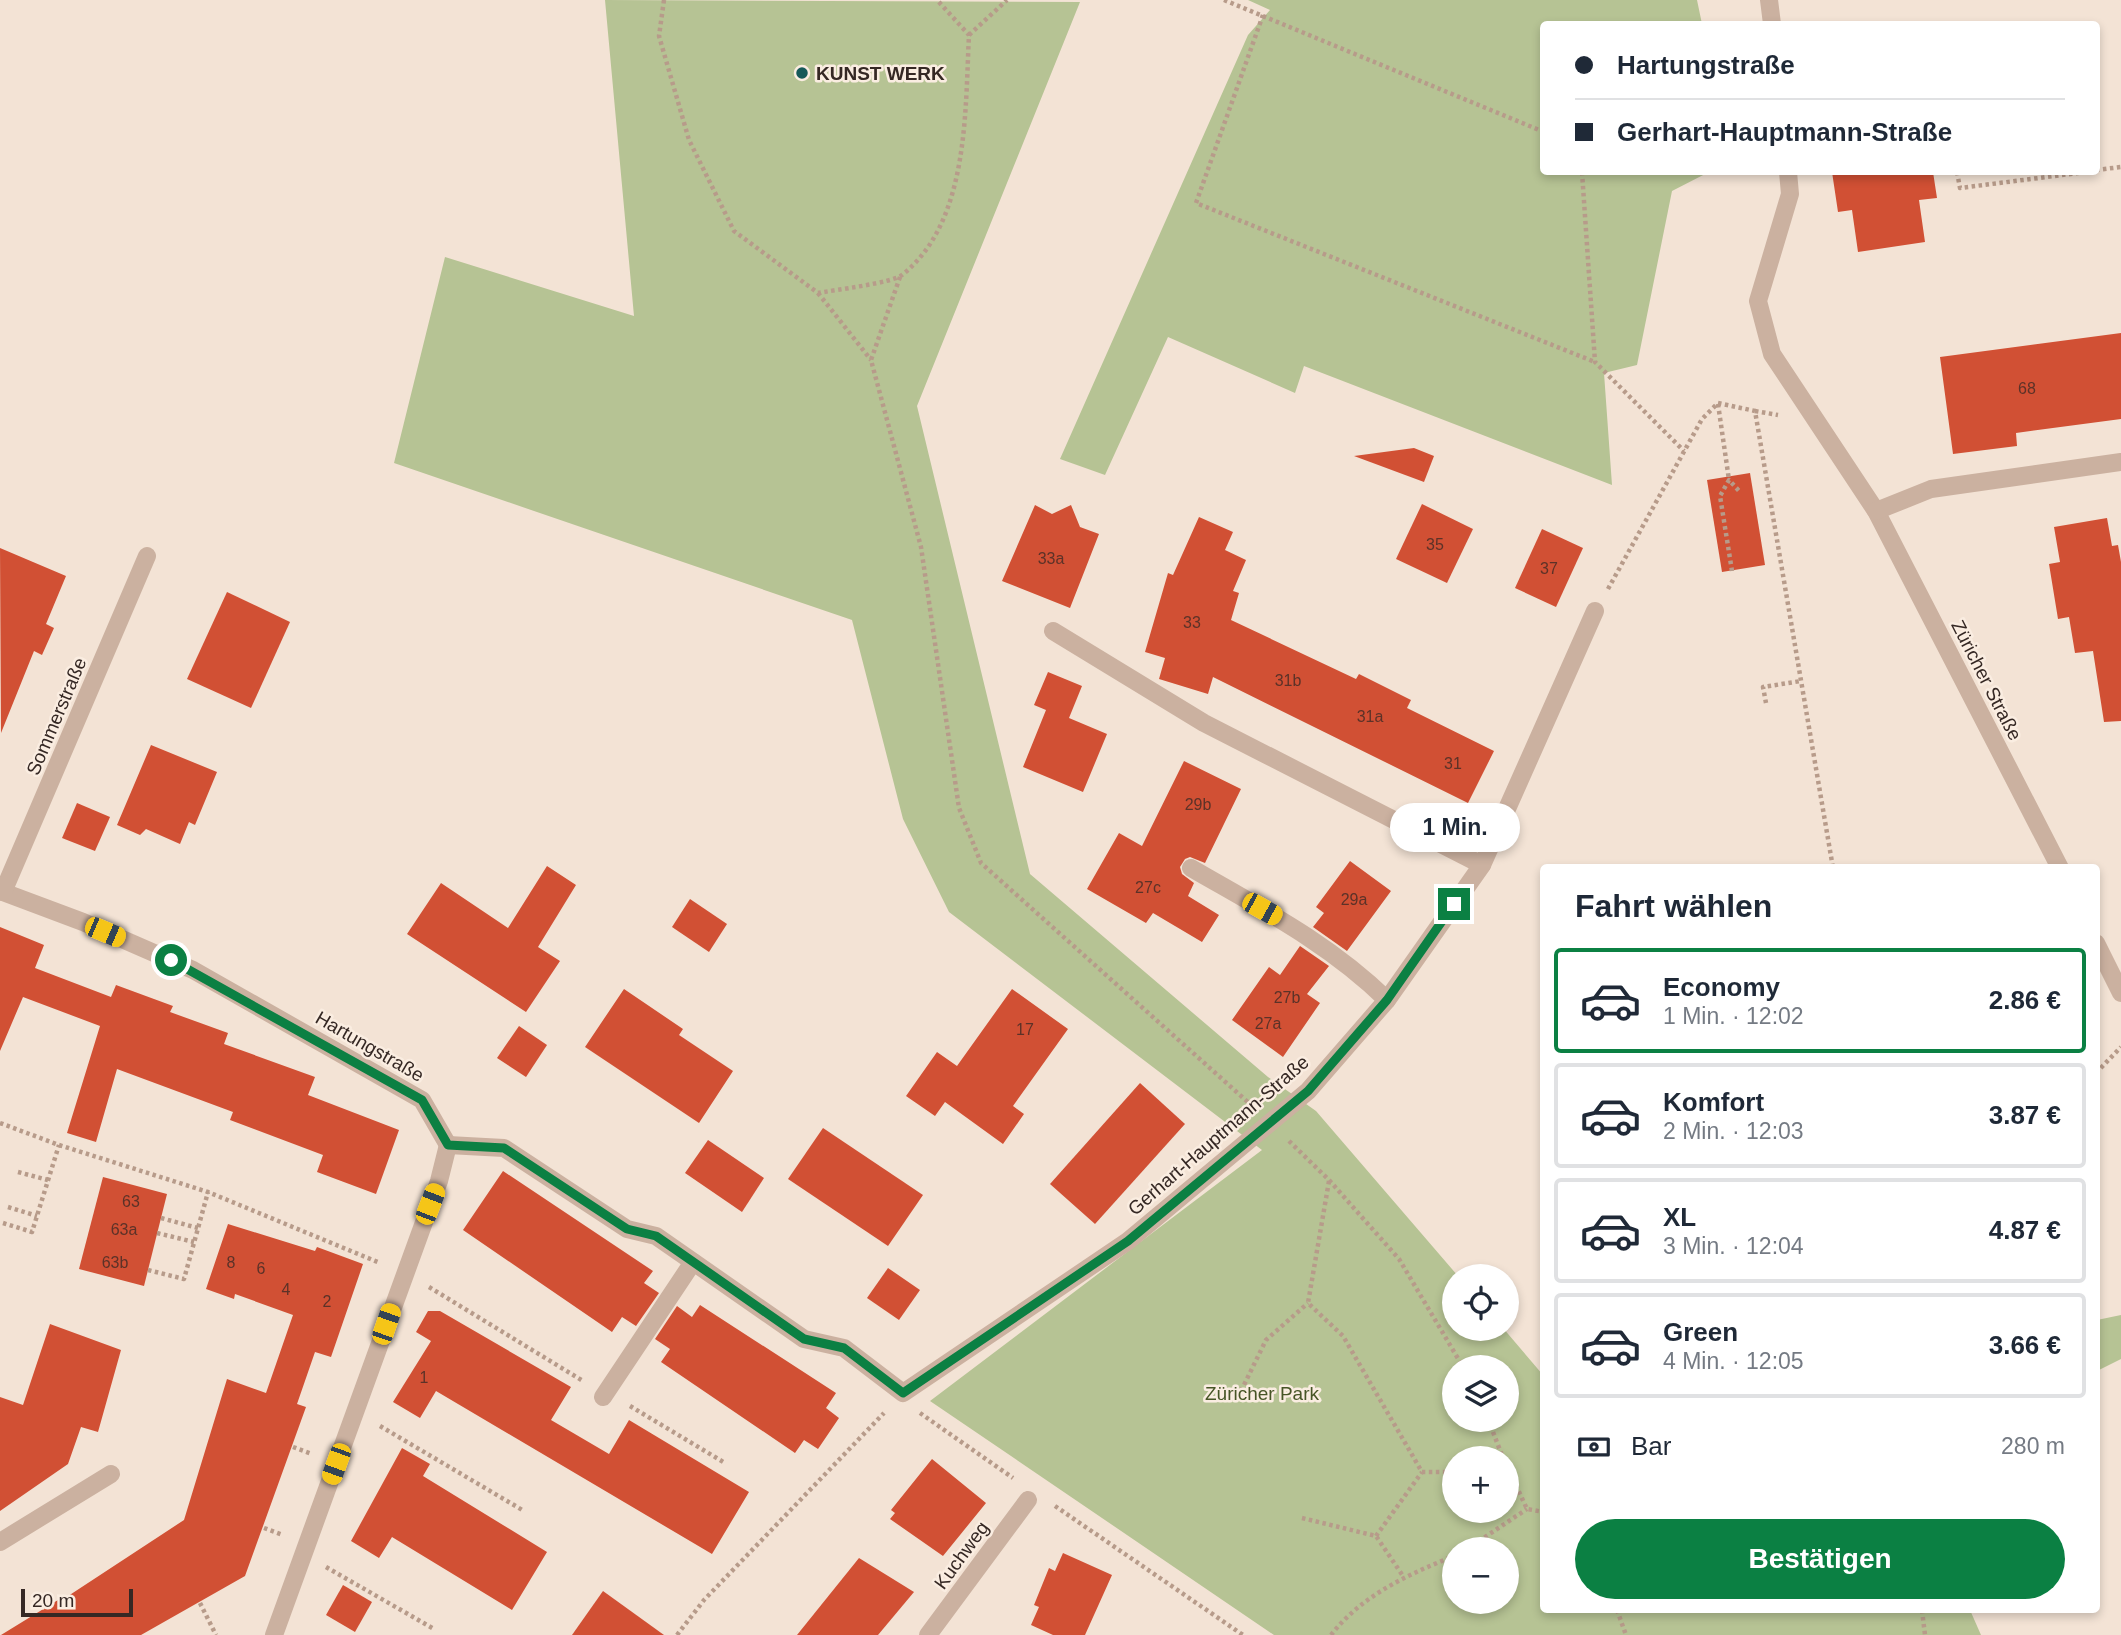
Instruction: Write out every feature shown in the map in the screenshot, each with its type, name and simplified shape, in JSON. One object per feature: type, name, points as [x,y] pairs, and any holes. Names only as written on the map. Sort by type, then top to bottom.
[{"type":"street","points":[[1769,0],[1772,21]]},
{"type":"street","name":"Züricher Straße","points":[[1788,175],[1790,194],[1758,301],[1772,354],[1876,511],[2058,864]]},
{"type":"street","points":[[1876,511],[1931,489],[2121,461]]},
{"type":"street","name":"Sommerstraße","points":[[1,892],[147,556]]},
{"type":"street","name":"Gerhart-Hauptmann-Straße","points":[[903,1393],[1128,1241],[1308,1091],[1387,1000],[1482,865],[1595,611]]},
{"type":"street","points":[[1053,631],[1204,723],[1482,865]]},
{"type":"street","points":[[1191,868],[1308,934],[1348,963],[1387,1000]]},
{"type":"street","name":"Hartungstraße","points":[[1,892],[83,922],[193,970],[422,1100],[448,1145]]},
{"type":"street","points":[[2100,951],[2121,993]]},
{"type":"street","points":[[274,1635],[439,1181],[448,1145],[504,1148],[627,1229],[656,1236],[804,1339],[844,1348],[903,1393]]},
{"type":"street","points":[[603,1397],[693,1262]]},
{"type":"street","points":[[0,1542],[111,1474]]},
{"type":"street","name":"Kuchweg","points":[[928,1635],[1031,1493]]},
{"type":"path","points":[[664,0],[659,36],[690,140],[734,231],[818,293],[871,360],[921,547],[959,808],[981,863],[1270,1122],[1329,1180],[1399,1259],[1456,1355]]},
{"type":"path","points":[[937,0],[969,35]]},
{"type":"path","points":[[871,360],[900,277],[936,238],[962,155],[969,35],[1007,0]]},
{"type":"path","points":[[1224,0],[1540,130]]},
{"type":"path","points":[[1263,15],[1196,202],[1595,362],[1684,451]]},
{"type":"path","points":[[2100,170],[2121,167]]},
{"type":"path","points":[[1582,175],[1595,362]]},
{"type":"path","points":[[1958,175],[1960,188],[2062,175]]},
{"type":"path","points":[[818,293],[900,277]]},
{"type":"path","points":[[1595,611],[1702,419],[1718,403]]},
{"type":"path","points":[[1718,403],[1729,480],[1741,493]]},
{"type":"path","points":[[1718,403],[1755,411],[1832,864]]},
{"type":"path","points":[[1729,480],[1720,496],[1732,571]]},
{"type":"path","points":[[1766,703],[1763,687],[1801,681]]},
{"type":"path","points":[[2100,1069],[2121,1047]]},
{"type":"path","points":[[0,1123],[59,1145],[208,1192],[404,1273],[577,1376],[603,1397],[636,1408],[725,1463]]},
{"type":"path","points":[[3,1223],[32,1232],[59,1145]]},
{"type":"path","points":[[18,1172],[48,1180]]},
{"type":"path","points":[[1241,1391],[1266,1340],[1308,1303],[1329,1180]]},
{"type":"path","points":[[148,1270],[184,1279],[208,1192]]},
{"type":"path","points":[[8,1207],[37,1216]]},
{"type":"path","points":[[161,1218],[198,1228]]},
{"type":"path","points":[[157,1233],[194,1242]]},
{"type":"path","points":[[1308,1303],[1343,1336],[1422,1472]]},
{"type":"path","points":[[677,1635],[704,1600],[903,1393],[920,1413],[1031,1493],[1243,1635]]},
{"type":"path","points":[[353,1415],[381,1426],[524,1511]]},
{"type":"path","points":[[1422,1472],[1442,1472]]},
{"type":"path","points":[[1376,1536],[1422,1472]]},
{"type":"path","points":[[1519,1493],[1527,1508]]},
{"type":"path","points":[[1485,1537],[1527,1508],[1540,1511]]},
{"type":"path","points":[[1302,1518],[1376,1536],[1403,1576]]},
{"type":"path","points":[[303,1554],[434,1629]]},
{"type":"path","points":[[1331,1635],[1343,1619],[1403,1576],[1442,1561]]},
{"type":"path","points":[[200,1602],[216,1635]]},
{"type":"path","points":[[1618,1613],[1626,1635]]},
{"type":"path","points":[[1922,1613],[1925,1635]]},
{"type":"green space","name":"Züricher Park","points":[[605,0],[1080,2],[917,406],[1030,874],[1268,1077],[1316,1111],[1448,1264],[1442,1264],[1442,1341],[1514,1341],[1540,1371],[1540,1613],[1971,1613],[1981,1635],[1274,1635],[930,1401],[1262,1150],[949,912],[903,819],[852,620],[394,463],[445,257],[634,316]]},
{"type":"green space","points":[[1248,0],[1697,0],[1701,21],[1540,21],[1540,175],[1703,175],[1672,191],[1637,365],[1604,373],[1612,485],[1304,366],[1295,393],[1168,337],[1105,475],[1060,459],[1248,35],[1270,10]]},
{"type":"green space","points":[[2121,1315],[2121,1359],[2100,1370],[2100,1319]]},
{"type":"building","points":[[1832,175],[1933,175],[1937,198],[1919,200],[1925,242],[1858,252],[1852,210],[1838,212]]},
{"type":"building","points":[[2121,333],[2121,419],[2016,433],[2017,446],[1953,454],[1940,357]]},
{"type":"building","points":[[1414,448],[1434,456],[1424,482],[1354,456]]},
{"type":"building","points":[[1750,473],[1765,565],[1722,572],[1707,480]]},
{"type":"building","points":[[1422,504],[1473,529],[1447,583],[1396,559]]},
{"type":"building","points":[[1035,505],[1052,514],[1071,505],[1080,527],[1099,534],[1070,608],[1002,581]]},
{"type":"building","points":[[1199,517],[1233,532],[1225,550],[1246,560],[1233,591],[1239,593],[1231,620],[1356,679],[1359,674],[1411,700],[1407,708],[1494,751],[1468,803],[1213,677],[1208,694],[1159,679],[1165,658],[1145,652],[1168,573],[1173,575]]},
{"type":"building","points":[[2107,518],[2112,546],[2118,545],[2121,562],[2121,721],[2104,722],[2093,651],[2075,653],[2069,617],[2058,619],[2049,564],[2060,562],[2054,527]]},
{"type":"building","points":[[1542,529],[1583,548],[1556,607],[1515,588]]},
{"type":"building","points":[[0,548],[66,576],[46,624],[54,628],[42,655],[34,651],[1,733]]},
{"type":"building","points":[[227,592],[290,622],[251,708],[187,679]]},
{"type":"building","points":[[1048,672],[1082,686],[1069,718],[1107,734],[1083,792],[1023,767],[1046,710],[1034,705]]},
{"type":"building","points":[[151,745],[217,772],[195,825],[189,822],[180,844],[146,829],[140,835],[117,825]]},
{"type":"building","points":[[1184,761],[1241,789],[1205,863],[1190,857],[1185,859],[1180,867],[1182,874],[1194,883],[1188,896],[1219,915],[1202,942],[1153,913],[1146,923],[1087,889],[1119,833],[1142,846]]},
{"type":"building","points":[[77,803],[110,817],[95,851],[62,838]]},
{"type":"building","points":[[1350,861],[1391,891],[1347,951],[1313,927],[1324,913],[1316,907]]},
{"type":"building","points":[[547,866],[576,885],[538,947],[560,961],[526,1012],[407,934],[441,883],[508,928]]},
{"type":"building","points":[[690,899],[727,924],[709,952],[672,927]]},
{"type":"building","points":[[0,927],[44,945],[35,968],[111,997],[116,985],[173,1006],[170,1012],[228,1033],[224,1044],[315,1077],[308,1095],[399,1130],[376,1194],[317,1172],[323,1155],[230,1120],[233,1112],[117,1069],[96,1142],[67,1133],[100,1026],[23,997],[0,1051]]},
{"type":"building","points":[[1300,946],[1329,966],[1307,994],[1320,1003],[1283,1057],[1232,1020],[1269,967],[1280,975]]},
{"type":"building","points":[[624,989],[683,1029],[679,1035],[733,1071],[699,1123],[585,1047]]},
{"type":"building","points":[[1012,989],[1068,1029],[1013,1106],[1024,1114],[1003,1144],[945,1102],[935,1116],[906,1096],[937,1052],[957,1066]]},
{"type":"building","points":[[519,1026],[547,1045],[526,1077],[497,1058]]},
{"type":"building","points":[[1140,1083],[1185,1124],[1095,1224],[1050,1184]]},
{"type":"building","points":[[823,1128],[923,1195],[888,1246],[788,1179]]},
{"type":"building","points":[[708,1140],[764,1178],[742,1212],[685,1173]]},
{"type":"building","points":[[503,1171],[653,1271],[644,1283],[659,1293],[636,1326],[622,1317],[612,1332],[463,1230]]},
{"type":"building","points":[[103,1177],[167,1194],[144,1286],[79,1269]]},
{"type":"building","points":[[228,1224],[315,1251],[317,1247],[363,1264],[331,1357],[315,1352],[297,1404],[306,1407],[245,1576],[141,1635],[1,1635],[58,1600],[59,1602],[184,1520],[227,1379],[266,1393],[293,1315],[235,1294],[234,1299],[206,1289]]},
{"type":"building","points":[[888,1268],[920,1290],[899,1320],[867,1298]]},
{"type":"building","points":[[700,1305],[836,1393],[826,1408],[839,1418],[818,1449],[804,1440],[795,1453],[661,1362],[670,1349],[655,1339],[677,1306],[692,1317]]},
{"type":"building","points":[[428,1311],[440,1311],[571,1387],[551,1420],[609,1454],[629,1420],[749,1492],[712,1554],[436,1391],[420,1418],[393,1402],[431,1341],[416,1332]]},
{"type":"building","points":[[50,1324],[121,1350],[98,1432],[81,1427],[68,1464],[0,1511],[0,1397],[23,1405]]},
{"type":"building","points":[[402,1448],[430,1464],[423,1476],[547,1552],[512,1610],[392,1537],[379,1558],[351,1541]]},
{"type":"building","points":[[932,1459],[986,1503],[943,1556],[890,1519],[895,1513],[891,1510]]},
{"type":"building","points":[[1063,1553],[1112,1575],[1085,1635],[1053,1635],[1031,1625],[1039,1607],[1034,1605],[1049,1568],[1055,1571]]},
{"type":"building","points":[[859,1558],[914,1592],[878,1635],[797,1635]]},
{"type":"building","points":[[343,1585],[372,1602],[355,1632],[326,1615]]},
{"type":"building","points":[[603,1591],[664,1635],[572,1635]]},
{"type":"place","name":"KUNST WERK","points":[[802,73]]},
{"type":"route","points":[[171,960],[422,1100],[448,1145],[504,1148],[627,1229],[656,1236],[804,1339],[844,1348],[903,1393],[1128,1241],[1308,1091],[1387,1000],[1454,904]]}]
